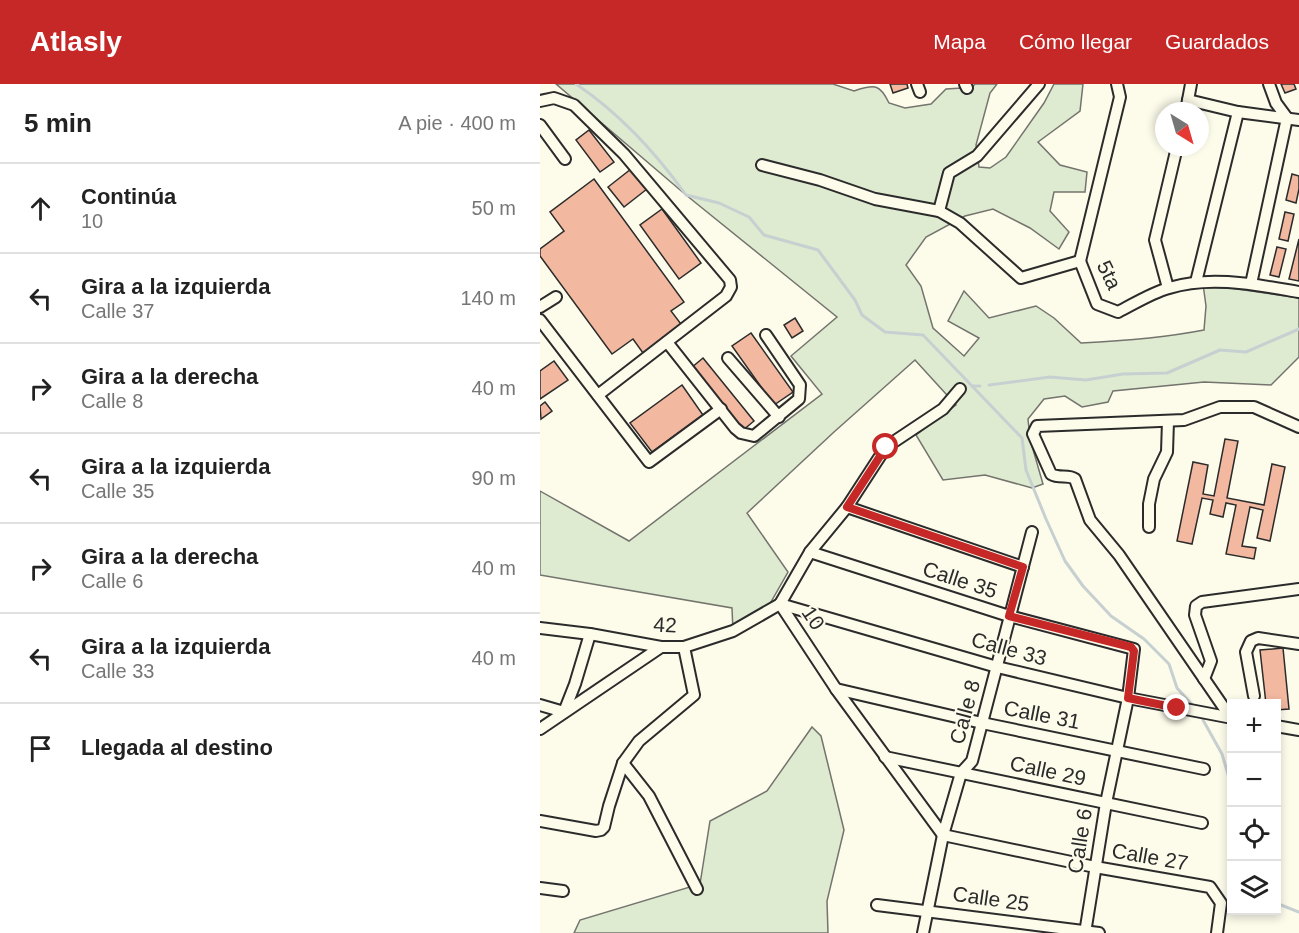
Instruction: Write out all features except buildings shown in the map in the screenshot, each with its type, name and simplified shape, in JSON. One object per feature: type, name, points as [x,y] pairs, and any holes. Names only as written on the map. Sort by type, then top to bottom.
[{"type":"street","points":[[762,165],[820,180],[875,199],[939,211],[949,173],[977,156],[1039,84]]},
{"type":"street","points":[[1080,261],[1120,97],[1117,84]]},
{"type":"street","points":[[1191,84],[1188,100],[1238,112],[1299,120]]},
{"type":"street","points":[[1251,284],[1287,118],[1276,103],[1269,84]]},
{"type":"street","points":[[540,101],[554,98],[574,105],[624,154],[730,280],[731,287],[726,296],[598,395]]},
{"type":"street","points":[[1196,282],[1238,112]]},
{"type":"street","points":[[541,129],[564,159]]},
{"type":"street","points":[[1168,288],[1155,240],[1175,156]]},
{"type":"street","name":"5ta","points":[[939,211],[960,223],[1022,278],[1080,261],[1097,304],[1118,312],[1168,288],[1196,282],[1251,284],[1299,292]]},
{"type":"street","points":[[540,307],[556,297]]},
{"type":"street","points":[[540,321],[649,462],[720,409]]},
{"type":"street","points":[[667,342],[741,433],[754,436],[799,399],[800,385],[766,335]]},
{"type":"street","points":[[728,358],[779,417]]},
{"type":"street","name":"10","points":[[943,835],[836,689],[780,604],[810,552],[847,507],[886,447],[943,409],[960,389]]},
{"type":"street","points":[[1227,712],[1119,555],[1090,520],[1075,479],[1051,474],[1033,434],[1037,426],[1184,420],[1220,407],[1254,407],[1299,427]]},
{"type":"street","points":[[1149,527],[1149,504],[1154,479],[1167,453],[1168,421]]},
{"type":"street","points":[[847,507],[1023,567]]},
{"type":"street","name":"Calle 8","points":[[922,933],[943,835],[961,773],[972,761],[1032,532]]},
{"type":"street","name":"Calle 35","points":[[810,552],[1009,616],[1134,649]]},
{"type":"street","points":[[1204,679],[1211,661],[1195,615],[1196,606],[1202,602],[1299,589]]},
{"type":"street","name":"42","points":[[540,628],[662,647],[684,647],[733,631],[780,604]]},
{"type":"street","name":"Calle 33","points":[[780,604],[997,667],[1128,698],[1227,717]]},
{"type":"street","points":[[564,712],[590,634]]},
{"type":"street","points":[[1254,696],[1246,652],[1251,641],[1258,638],[1299,644]]},
{"type":"street","points":[[540,729],[662,647]]},
{"type":"street","points":[[540,821],[601,830],[604,827],[623,763],[639,741],[694,695],[684,647]]},
{"type":"street","name":"Calle 6","points":[[1085,932],[1106,803],[1128,698],[1134,649]]},
{"type":"street","name":"Calle 31","points":[[836,689],[982,723],[1204,769]]},
{"type":"street","points":[[540,705],[564,712]]},
{"type":"street","points":[[1281,727],[1299,730]]},
{"type":"street","name":"Calle 29","points":[[885,757],[1202,823]]},
{"type":"street","points":[[623,763],[649,796],[697,889]]},
{"type":"street","name":"Calle 27","points":[[943,835],[1095,867],[1210,887],[1221,903],[1217,933]]},
{"type":"street","points":[[540,888],[563,891]]},
{"type":"street","name":"Calle 25","points":[[877,905],[1099,933]]},
{"type":"green space","points":[[556,84],[833,84],[854,91],[876,87],[883,92],[889,103],[905,108],[931,104],[946,89],[962,88],[967,93],[975,84],[997,84],[990,93],[976,145],[979,167],[990,168],[1006,157],[1044,103],[1054,84],[1083,84],[1080,111],[1038,142],[1060,165],[1087,172],[1085,192],[1054,192],[1050,211],[1069,232],[1059,249],[1030,228],[993,209],[965,216],[926,237],[906,265],[921,286],[933,328],[964,356],[979,338],[948,321],[964,291],[989,318],[1036,306],[1054,318],[1081,343],[1189,333],[1204,330],[1206,306],[1203,284],[1299,298],[1299,357],[1271,385],[1204,382],[1113,391],[1108,402],[1082,407],[1065,396],[1044,399],[1028,419],[1030,439],[1043,484],[1032,488],[985,475],[943,480],[916,435],[956,405],[915,360],[747,513],[788,572],[759,623],[733,631],[732,608],[540,575],[540,491],[629,541],[822,394],[791,356],[837,317],[686,195]]},
{"type":"green space","points":[[812,727],[821,736],[844,830],[827,901],[828,933],[574,933],[580,920],[700,884],[710,821],[767,791]]},
{"type":"waterway","points":[[576,84],[592,95],[636,135],[686,195],[719,203],[749,217],[764,235],[818,250],[855,300],[862,315],[885,332],[923,335],[1022,438],[1026,470],[1065,561],[1083,586],[1111,616],[1144,639],[1169,664],[1177,688],[1195,708]]},
{"type":"waterway","points":[[989,385],[1050,377],[1086,380],[1123,374],[1167,373],[1220,350],[1246,352],[1299,329]]},
{"type":"waterway","points":[[972,386],[980,386]]},
{"type":"waterway","points":[[1203,720],[1222,754],[1227,771]]},
{"type":"waterway","points":[[1281,905],[1299,912]]},
{"type":"route","points":[[886,447],[847,507],[1023,567],[1009,616],[1131,647],[1134,651],[1128,698],[1177,708]]}]
